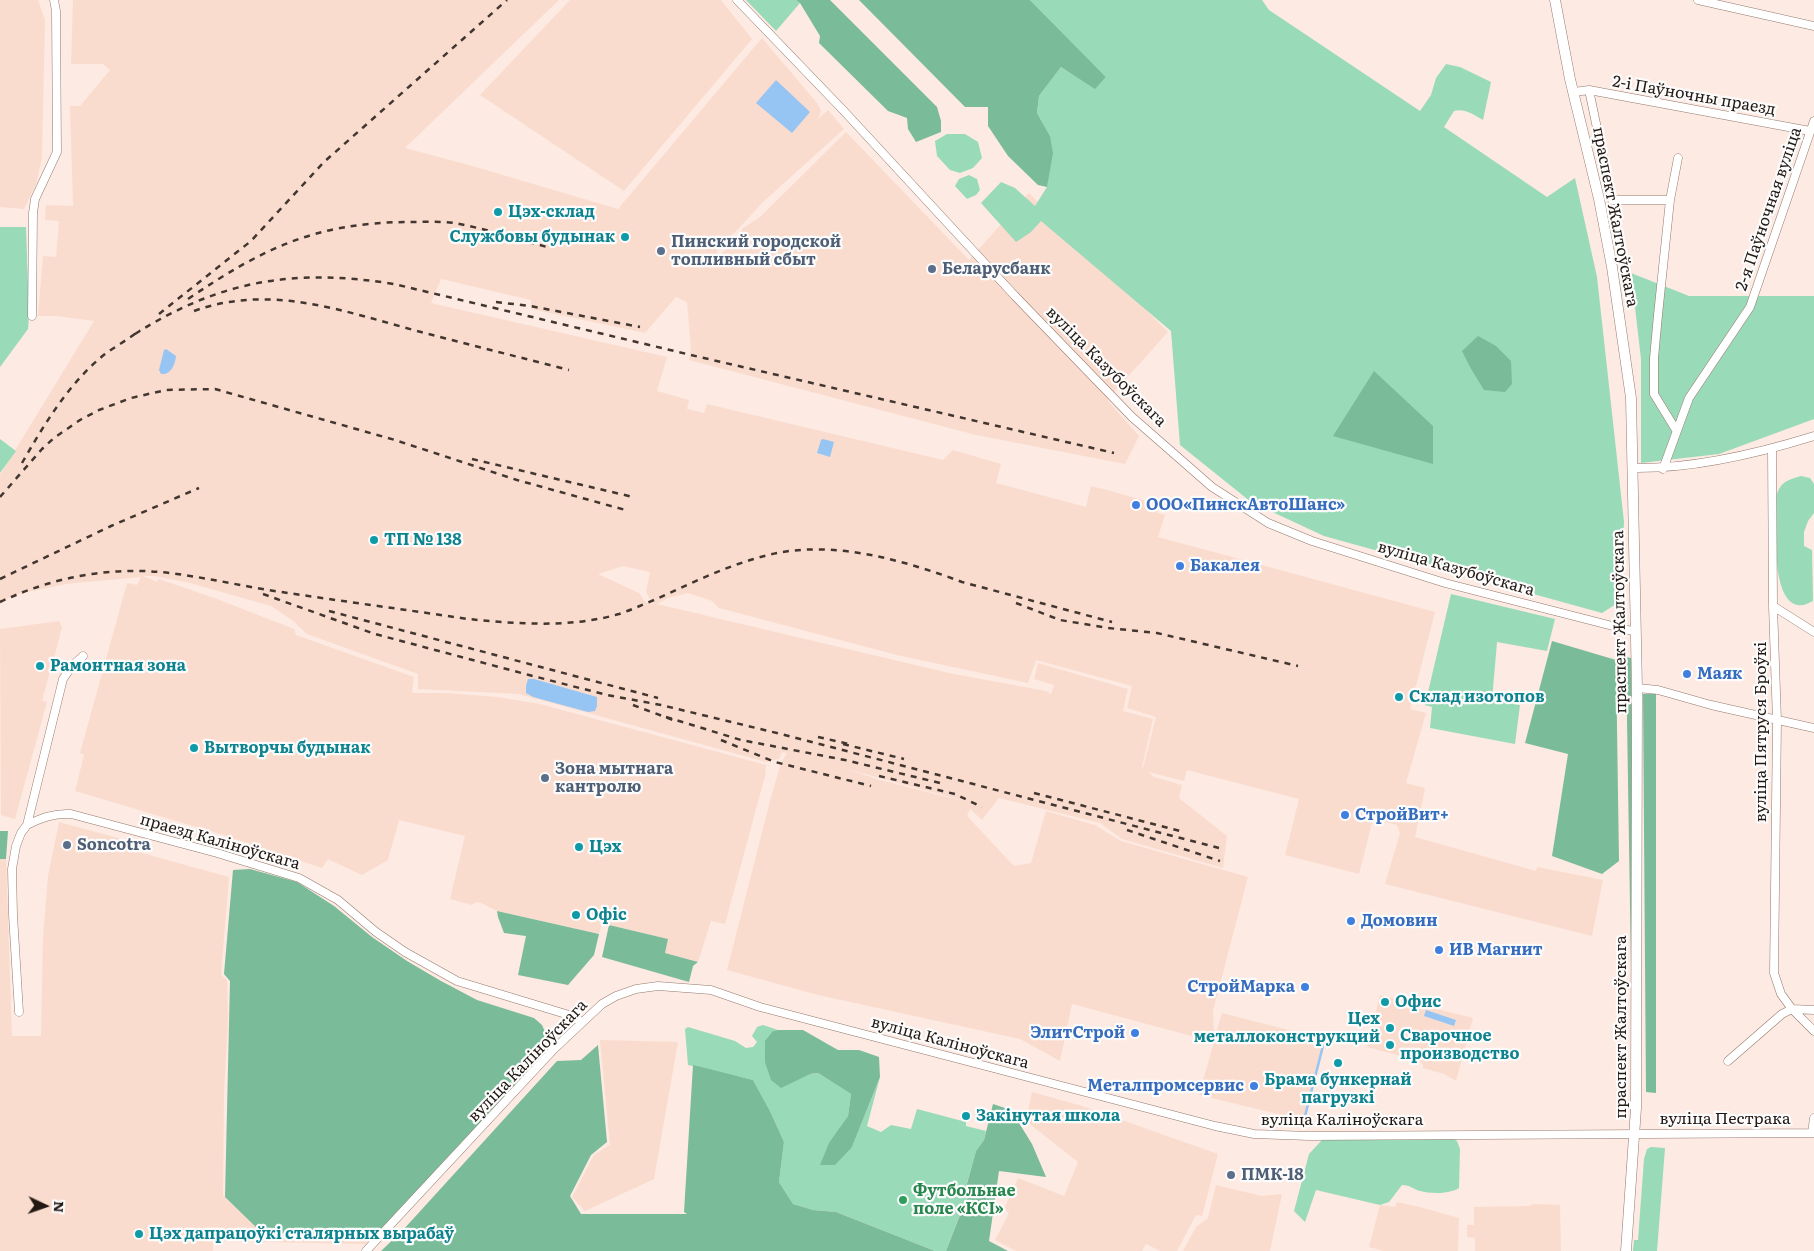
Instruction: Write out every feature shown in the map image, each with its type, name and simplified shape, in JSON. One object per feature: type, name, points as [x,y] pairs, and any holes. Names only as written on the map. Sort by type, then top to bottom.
[{"type":"main road","name":"праспект Жалтоўскага","points":[[1555,0],[1612,267],[1631,398],[1637,688],[1636,1133],[1626,1251]]},
{"type":"street","points":[[32,316],[33,213],[35,199],[57,152],[56,11],[54,0]]},
{"type":"street","name":"вуліца Казубоўскага","points":[[737,0],[843,110],[1015,296],[1125,410],[1212,487],[1268,523],[1312,541],[1445,584],[1636,632]]},
{"type":"street","points":[[1698,0],[1814,26]]},
{"type":"street","points":[[1589,90],[1612,200],[1670,200]]},
{"type":"street","name":"2-і Паўночны праезд","points":[[1574,92],[1589,90],[1810,131]]},
{"type":"street","name":"2-я Паўночная вуліца","points":[[1663,468],[1688,398],[1750,307],[1814,121]]},
{"type":"street","points":[[1676,430],[1654,394],[1654,358],[1670,200],[1678,158]]},
{"type":"street","points":[[1632,468],[1663,468],[1772,449],[1814,436]]},
{"type":"street","name":"вуліца Пятруся Броўкі","points":[[1772,449],[1773,606],[1777,721],[1774,973],[1781,994],[1792,1009],[1814,1031]]},
{"type":"street","points":[[1773,606],[1814,632]]},
{"type":"street","points":[[20,1012],[13,916],[12,869],[16,846],[26,825],[63,679],[72,666],[83,656]]},
{"type":"street","points":[[1637,688],[1658,690],[1711,705],[1814,728]]},
{"type":"street","name":"праезд Каліноўскага","points":[[26,825],[60,813],[71,814],[217,853],[299,878],[338,900],[376,932],[405,952],[457,981],[569,1015],[582,1022]]},
{"type":"street","name":"вуліца Каліноўскага","points":[[366,1251],[554,1049],[582,1022],[602,1004],[616,996],[636,989],[658,986],[711,990],[760,1007],[1236,1131],[1254,1134],[1309,1136],[1636,1133]]},
{"type":"street","points":[[1728,1061],[1782,1014],[1792,1009],[1814,1010]]},
{"type":"street","points":[[1813,1133],[1814,1118]]},
{"type":"street","name":"вуліца Пестрака","points":[[1636,1133],[1813,1133]]},
{"type":"shaded area","points":[[0,0],[38,0],[45,20],[42,157],[36,184],[24,209],[0,207]]},
{"type":"shaded area","points":[[73,0],[559,0],[405,148],[618,209],[762,38],[817,103],[821,111],[818,119],[828,110],[844,129],[763,202],[717,249],[718,262],[721,254],[737,239],[743,228],[760,217],[846,132],[969,260],[1029,193],[1168,332],[1107,400],[1139,436],[1125,464],[976,435],[689,360],[691,349],[687,302],[676,297],[645,333],[531,309],[531,300],[441,279],[431,303],[667,357],[657,391],[689,400],[687,409],[704,413],[707,404],[943,460],[953,450],[1001,464],[996,483],[1086,507],[1091,486],[1111,491],[1159,505],[1157,513],[1165,515],[1158,537],[1435,612],[1410,709],[1426,713],[1406,783],[1425,788],[1415,837],[1536,871],[1537,867],[1603,880],[1592,936],[1385,884],[1400,833],[1397,825],[1373,819],[1359,874],[1285,855],[1299,799],[1187,770],[1184,781],[1148,772],[1154,777],[1182,785],[1179,798],[1227,836],[1223,868],[1122,839],[1100,823],[999,798],[982,820],[970,809],[967,816],[1014,866],[1031,863],[1046,811],[1095,825],[1121,841],[1248,877],[1213,1011],[1214,1039],[1222,1013],[1324,1039],[1303,1120],[1199,1095],[1214,1042],[1072,1004],[1060,1061],[1020,1039],[818,995],[727,970],[771,797],[781,763],[787,753],[782,752],[779,759],[766,762],[519,694],[418,689],[418,674],[307,634],[292,620],[271,606],[190,583],[154,576],[143,576],[157,582],[159,579],[217,599],[294,629],[296,635],[414,677],[412,693],[446,693],[497,697],[540,704],[766,765],[765,776],[725,924],[711,921],[698,962],[665,953],[667,939],[602,923],[599,934],[497,911],[481,903],[476,902],[472,905],[450,899],[465,836],[399,820],[388,860],[362,875],[328,859],[322,868],[220,834],[75,791],[84,755],[80,753],[127,583],[137,585],[141,577],[66,584],[13,595],[0,604],[0,475],[94,321],[56,316],[38,316],[43,256],[56,257],[59,221],[45,220],[46,205],[73,206],[70,106],[80,106],[110,70],[103,64],[71,64]],"holes":[[[623,566],[650,572],[646,592],[653,604],[645,602],[639,593],[598,574]],[[688,593],[712,601],[719,608],[897,655],[1028,683],[1036,660],[1132,686],[1127,708],[1156,717],[1143,768],[1153,719],[1123,711],[1128,689],[1038,663],[1034,679],[1054,685],[1051,694],[1046,691],[949,673],[657,604],[668,598]],[[846,769],[959,800],[880,780]]]},
{"type":"shaded area","points":[[570,0],[721,0],[752,39],[624,191],[480,95]]},
{"type":"shaded area","points":[[59,621],[62,627],[53,662],[58,663],[56,672],[50,671],[42,701],[47,702],[15,819],[1,815],[0,629]]},
{"type":"shaded area","points":[[59,822],[129,841],[131,850],[229,877],[221,975],[227,980],[228,1018],[224,1094],[223,1195],[262,1233],[372,1235],[374,1237],[366,1244],[213,1241],[213,1251],[0,1251],[0,859],[6,859],[12,1036],[41,1036],[43,937],[48,876]]},
{"type":"shaded area","points":[[1380,995],[1473,1018],[1456,1081],[1444,1074],[1423,1068],[1420,1061],[1367,1047]]},
{"type":"shaded area","points":[[600,1040],[678,1042],[654,1179],[585,1211],[572,1197],[594,1155],[610,1145]]},
{"type":"shaded area","points":[[1032,1092],[1082,1106],[1218,1154],[1202,1216],[1196,1215],[1177,1251],[1160,1251],[1146,1244],[1142,1251],[1016,1251],[995,1240],[1009,1213],[1004,1209],[1018,1178],[1064,1196],[1078,1162],[1026,1121]]},
{"type":"shaded area","points":[[1216,1185],[1262,1196],[1282,1194],[1270,1251],[1183,1251],[1196,1227],[1208,1218]]},
{"type":"shaded area","points":[[1397,1202],[1459,1218],[1458,1251],[1384,1251],[1369,1247],[1380,1205],[1395,1207]]},
{"type":"shaded area","points":[[1533,1204],[1560,1205],[1561,1251],[1475,1251],[1475,1238],[1467,1237],[1467,1225],[1474,1225],[1474,1207],[1529,1206]]},
{"type":"green space","points":[[746,0],[796,0],[800,3],[776,31]]},
{"type":"green space","points":[[796,0],[830,0],[937,107],[941,121],[941,132],[916,142],[908,129],[907,118],[888,111],[819,43],[820,36],[800,3]]},
{"type":"green space","points":[[859,0],[1030,0],[1106,77],[1095,89],[1061,67],[1039,96],[1037,113],[1050,136],[1053,153],[1047,187],[1038,185],[1008,156],[988,126],[988,107],[965,107]]},
{"type":"green space","points":[[1030,0],[1262,0],[1269,10],[1420,111],[1431,95],[1436,78],[1446,64],[1460,67],[1491,82],[1483,120],[1466,111],[1458,110],[1454,111],[1444,127],[1547,197],[1575,178],[1597,277],[1624,522],[1619,602],[1602,613],[1324,536],[1251,502],[1180,445],[1171,331],[1041,221],[1031,232],[1016,242],[981,203],[1001,182],[1015,188],[1035,206],[1047,187],[1050,136],[1037,113],[1039,96],[1061,67],[1095,88],[1106,77]]},
{"type":"green space","points":[[947,134],[965,134],[978,142],[982,158],[973,168],[960,173],[950,170],[937,156],[935,141]]},
{"type":"green space","points":[[969,175],[977,179],[980,190],[976,195],[967,199],[955,186],[959,179]]},
{"type":"green space","points":[[0,227],[26,227],[29,315],[28,329],[0,367]]},
{"type":"green space","points":[[1631,273],[1689,296],[1814,296],[1814,419],[1719,454],[1641,463],[1641,359]]},
{"type":"green space","points":[[1478,336],[1496,346],[1511,361],[1512,384],[1505,392],[1484,390],[1462,351]]},
{"type":"green space","points":[[1374,371],[1433,426],[1433,464],[1333,436]]},
{"type":"green space","points":[[0,439],[16,451],[0,473]]},
{"type":"green space","points":[[1801,476],[1810,478],[1814,484],[1814,513],[1808,521],[1804,532],[1804,546],[1812,550],[1813,601],[1799,605],[1794,604],[1787,598],[1780,579],[1776,555],[1776,505],[1778,490],[1783,484]]},
{"type":"green space","points":[[1451,594],[1555,619],[1547,651],[1497,642],[1492,700],[1520,705],[1515,744],[1430,728],[1432,707],[1425,705]]},
{"type":"green space","points":[[1552,641],[1616,660],[1619,861],[1602,874],[1552,856],[1568,754],[1525,743]]},
{"type":"green space","points":[[1626,657],[1631,658],[1634,967],[1631,967]]},
{"type":"green space","points":[[1643,694],[1656,694],[1656,1093],[1646,1092]]},
{"type":"green space","points":[[0,831],[8,831],[6,859],[0,859]]},
{"type":"green space","points":[[250,869],[297,882],[334,906],[372,937],[407,961],[477,1000],[534,1018],[542,1025],[546,1034],[548,1047],[541,1058],[382,1229],[372,1235],[262,1233],[225,1197],[230,981],[224,974],[233,870]]},
{"type":"green space","points":[[497,911],[599,934],[594,955],[568,985],[518,975],[526,936],[504,933]]},
{"type":"green space","points":[[609,925],[668,939],[665,953],[698,962],[693,966],[689,982],[602,957]]},
{"type":"green space","points":[[763,1025],[778,1030],[773,1031],[810,1074],[818,1073],[851,1094],[848,1116],[840,1128],[852,1147],[880,1077],[867,1126],[881,1132],[891,1125],[911,1129],[917,1109],[966,1122],[966,1126],[986,1131],[984,1140],[976,1151],[966,1186],[970,1188],[946,1251],[935,1251],[836,1212],[813,1210],[793,1204],[779,1182],[784,1142],[753,1080],[688,1065],[685,1029],[688,1027],[735,1041],[746,1048],[753,1047],[757,1042],[752,1036],[757,1027]]},
{"type":"green space","points":[[803,1030],[838,1050],[859,1050],[879,1057],[880,1077],[852,1147],[835,1165],[820,1165],[829,1143],[848,1116],[851,1094],[818,1073],[810,1074],[781,1088],[771,1080],[765,1062],[765,1041],[773,1031]]},
{"type":"green space","points":[[598,1045],[607,1142],[591,1155],[570,1196],[581,1214],[687,1214],[684,1212],[693,1065],[753,1080],[784,1142],[779,1182],[793,1204],[813,1210],[836,1212],[935,1251],[381,1251],[403,1230],[557,1061],[581,1060]]},
{"type":"green space","points":[[993,1104],[1011,1110],[1032,1144],[1046,1177],[999,1171],[989,1241],[1008,1251],[946,1251],[970,1189],[966,1187],[976,1151],[984,1140]]},
{"type":"green space","points":[[1452,1138],[1457,1141],[1460,1149],[1459,1188],[1455,1190],[1429,1193],[1402,1185],[1389,1202],[1380,1205],[1316,1190],[1305,1222],[1294,1211],[1309,1154],[1322,1140]]},
{"type":"green space","points":[[1651,1147],[1665,1148],[1657,1251],[1633,1251],[1634,1240],[1638,1240],[1644,1159],[1647,1149]]},
{"type":"water","points":[[776,80],[810,112],[792,133],[756,103]]},
{"type":"water","points":[[166,349],[176,356],[170,371],[161,374],[159,370],[164,350]]},
{"type":"water","points":[[823,439],[834,442],[830,457],[817,453]]},
{"type":"water","points":[[528,679],[534,679],[597,697],[595,711],[588,712],[533,697],[526,693]]},
{"type":"water","points":[[1426,1010],[1456,1020],[1454,1026],[1424,1016]]},
{"type":"waterway","points":[[1304,1120],[1325,1038],[1317,1036]]},
{"type":"railway","points":[[159,314],[251,241],[324,162],[507,0]]},
{"type":"railway","points":[[188,299],[240,266],[265,253],[290,242],[344,227],[406,222],[449,222],[547,247]]},
{"type":"railway","points":[[135,334],[198,301],[228,290],[259,283],[291,279],[323,277],[358,279],[394,284],[1114,453]]},
{"type":"railway","points":[[194,311],[223,303],[252,300],[280,300],[308,304],[364,316],[569,370]]},
{"type":"railway","points":[[496,302],[530,306],[640,327]]},
{"type":"railway","points":[[22,463],[59,404],[80,378],[105,354],[140,330]]},
{"type":"railway","points":[[0,497],[54,438],[80,420],[99,410],[131,398],[166,390],[215,389],[395,440],[517,480],[629,511]]},
{"type":"railway","points":[[472,459],[633,497]]},
{"type":"railway","points":[[0,579],[111,526],[199,488]]},
{"type":"railway","points":[[0,602],[42,585],[64,579],[109,572],[131,571],[191,576],[274,591],[468,619],[544,624],[563,623],[619,614],[714,573],[761,557],[800,550],[824,550],[848,551],[895,560],[962,582],[1112,622]]},
{"type":"railway","points":[[263,594],[375,634],[529,675],[607,695],[661,705],[781,734],[1219,848]]},
{"type":"railway","points":[[1016,603],[1060,620],[1108,628],[1157,633],[1298,666]]},
{"type":"railway","points":[[329,611],[658,698]]},
{"type":"railway","points":[[633,705],[673,720]]},
{"type":"railway","points":[[666,717],[741,740],[845,760],[940,783]]},
{"type":"railway","points":[[818,737],[849,744]]},
{"type":"railway","points":[[721,740],[775,762],[871,786]]},
{"type":"railway","points":[[843,744],[904,759]]},
{"type":"railway","points":[[879,776],[955,794],[982,807]]},
{"type":"railway","points":[[1034,793],[1184,832]]},
{"type":"railway","points":[[1127,830],[1220,861]]},
{"type":"place","name":"Цэх-склад","points":[[498,212]]},
{"type":"place","name":"Службовы будынак","points":[[625,237]]},
{"type":"place","name":"Пинский городской топливный сбыт","points":[[661,251]]},
{"type":"place","name":"Беларусбанк","points":[[932,269]]},
{"type":"place","name":"ООО«ПинскАвтоШанс»","points":[[1136,505]]},
{"type":"place","name":"ТП № 138","points":[[374,540]]},
{"type":"place","name":"Бакалея","points":[[1180,566]]},
{"type":"place","name":"Рамонтная зона","points":[[40,666]]},
{"type":"place","name":"Маяк","points":[[1687,674]]},
{"type":"place","name":"Склад изотопов","points":[[1399,697]]},
{"type":"place","name":"Вытворчы будынак","points":[[194,748]]},
{"type":"place","name":"Зона мытнага кантролю","points":[[545,778]]},
{"type":"place","name":"СтройВит+","points":[[1345,815]]},
{"type":"place","name":"Soncotra","points":[[67,845]]},
{"type":"place","name":"Цэх","points":[[579,847]]},
{"type":"place","name":"Офіс","points":[[576,915]]},
{"type":"place","name":"Домовин","points":[[1351,921]]},
{"type":"place","name":"ИВ Магнит","points":[[1439,950]]},
{"type":"place","name":"СтройМарка","points":[[1305,987]]},
{"type":"place","name":"Офис","points":[[1385,1002]]},
{"type":"place","name":"Цех металлоконструкций","points":[[1390,1028]]},
{"type":"place","name":"ЭлитСтрой","points":[[1135,1033]]},
{"type":"place","name":"Сварочное производство","points":[[1390,1045]]},
{"type":"place","name":"Брама бункернай пагрузкі","points":[[1338,1063]]},
{"type":"place","name":"Металпромсервис","points":[[1254,1086]]},
{"type":"place","name":"Закінутая школа","points":[[966,1116]]},
{"type":"place","name":"ПМК-18","points":[[1231,1175]]},
{"type":"place","name":"Футбольнае поле «КСІ»","points":[[903,1200]]},
{"type":"place","name":"Цэх дапрацоўкі сталярных вырабаў","points":[[139,1234]]}]
